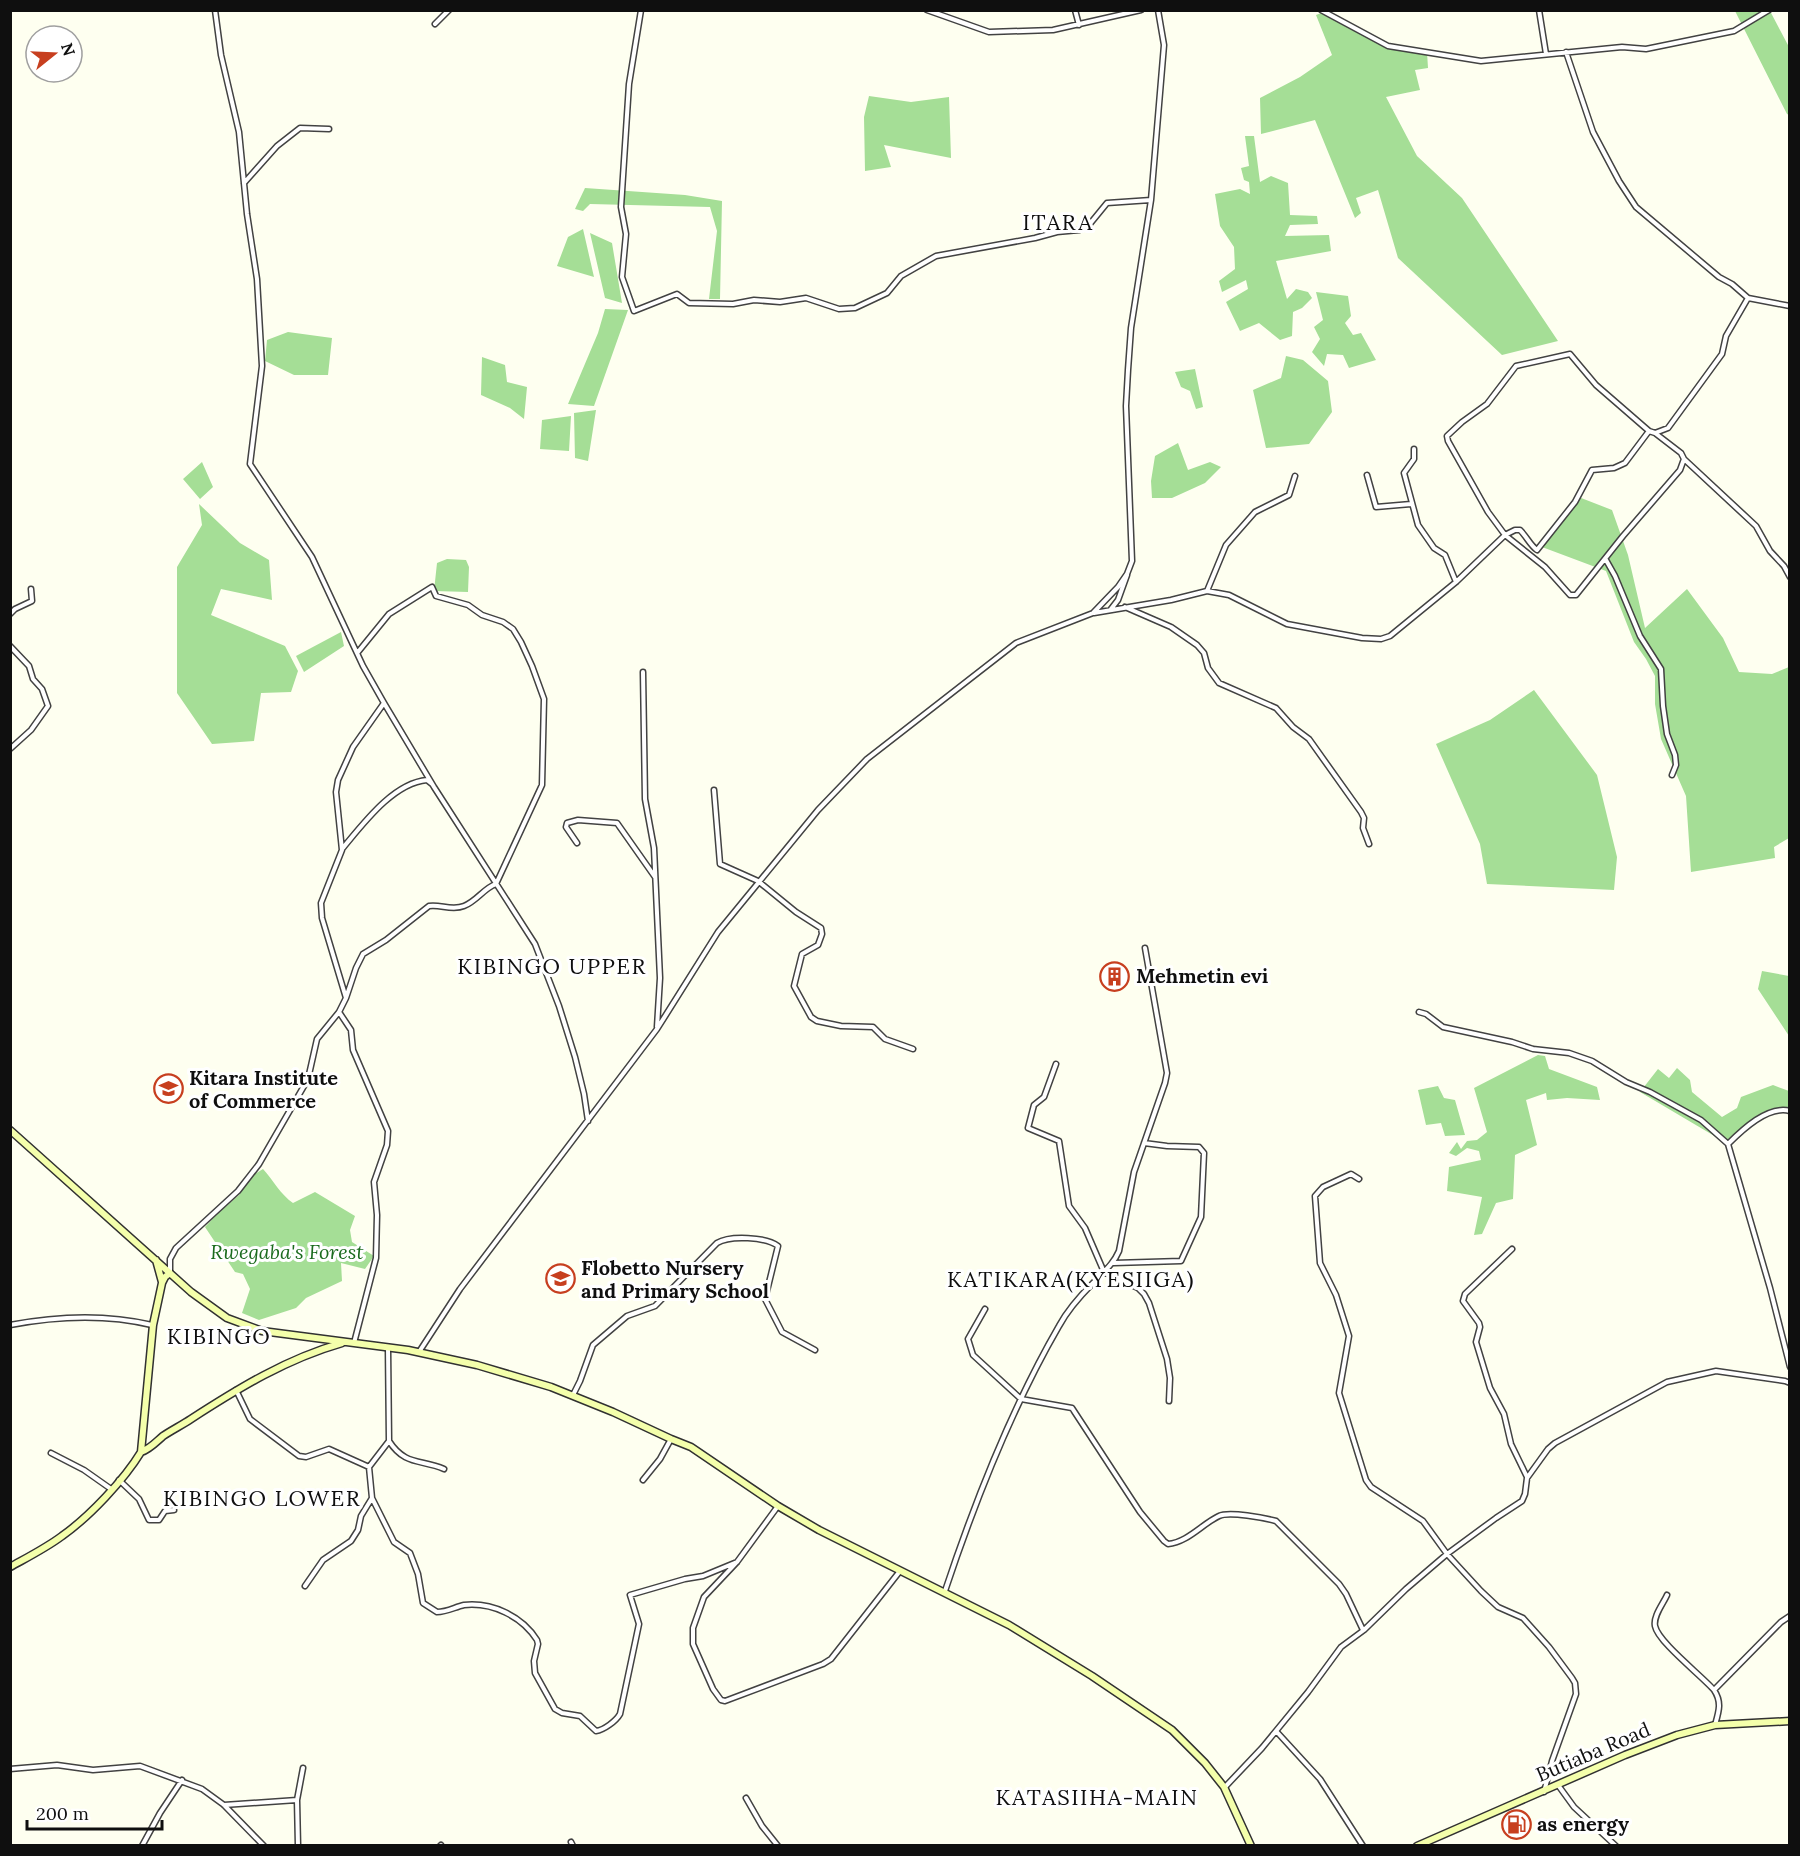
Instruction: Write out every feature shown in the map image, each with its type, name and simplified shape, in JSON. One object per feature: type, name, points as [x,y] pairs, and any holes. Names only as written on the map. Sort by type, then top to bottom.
[{"type":"main road","points":[[10,1130],[170,1273],[210,1306],[244,1325],[285,1335],[418,1352],[477,1365],[551,1387],[691,1447],[778,1506],[865,1554],[1009,1625],[1092,1676],[1173,1730],[1205,1763],[1224,1787],[1251,1845]]},
{"type":"main road","points":[[155,1258],[162,1283]]},
{"type":"main road","points":[[10,1567],[62,1537],[93,1510],[141,1452],[153,1325],[162,1283],[165,1276],[170,1273]]},
{"type":"main road","points":[[141,1452],[236,1390],[298,1358],[345,1342]]},
{"type":"main road","name":"Butiaba Road","points":[[1417,1845],[1652,1744],[1715,1725],[1790,1721]]},
{"type":"street","points":[[215,10],[221,55],[238,132],[257,279],[262,366],[250,464],[312,557],[357,653],[384,703],[535,944],[559,1006],[580,1075],[588,1121]]},
{"type":"street","points":[[435,24],[449,10]]},
{"type":"street","points":[[641,10],[630,84],[621,207],[626,234],[622,277],[634,311],[677,294],[689,303],[733,304],[754,300],[780,302],[806,298],[838,309],[855,308],[887,293],[901,276],[936,256],[1057,232],[1078,230],[1089,225],[1107,203],[1152,200]]},
{"type":"street","points":[[927,10],[989,32],[1034,32],[1079,25],[1141,10]]},
{"type":"street","points":[[1075,10],[1079,25]]},
{"type":"street","points":[[1111,610],[1126,582],[1132,561],[1126,406],[1131,328],[1152,200],[1164,45],[1158,10]]},
{"type":"street","points":[[1321,10],[1388,46],[1481,61],[1622,47],[1646,49],[1734,31],[1769,10]]},
{"type":"street","points":[[1539,10],[1546,54]]},
{"type":"street","points":[[1566,52],[1593,132],[1619,181],[1636,207],[1719,277],[1732,284],[1748,298],[1790,306]]},
{"type":"street","points":[[243,183],[277,146],[297,130],[303,127],[329,129]]},
{"type":"street","points":[[1655,433],[1668,428],[1722,354],[1726,336],[1748,298]]},
{"type":"street","points":[[1684,459],[1680,470],[1623,536],[1606,560],[1573,596],[1545,567],[1504,535],[1488,512],[1447,436],[1487,404],[1516,366],[1570,354],[1596,384],[1649,431],[1681,453],[1684,459],[1756,526],[1770,551],[1784,566],[1790,577]]},
{"type":"street","points":[[418,1352],[459,1289],[657,1029],[718,932],[758,881],[818,810],[867,759],[1016,644],[1093,614],[1208,591],[1229,595],[1287,624],[1362,638],[1381,639],[1399,630],[1456,582],[1504,535],[1520,530],[1528,538],[1531,546],[1537,550],[1575,502],[1592,470],[1614,468],[1625,463],[1649,431]]},
{"type":"street","points":[[1414,449],[1414,459],[1404,473],[1411,504],[1420,530],[1436,550],[1445,555],[1456,582]]},
{"type":"street","points":[[1368,475],[1376,507],[1411,504]]},
{"type":"street","points":[[1208,591],[1226,545],[1255,512],[1289,495],[1295,476]]},
{"type":"street","points":[[1606,560],[1619,584],[1640,636],[1661,669],[1667,734],[1675,754],[1676,765],[1672,775]]},
{"type":"street","points":[[1093,614],[1127,574]]},
{"type":"street","points":[[170,1273],[170,1259],[176,1248],[238,1191],[259,1164],[308,1079],[317,1039],[339,1012],[360,958],[369,948],[386,940],[429,906],[454,908],[464,906],[496,884],[543,780],[544,699],[532,666],[516,633],[503,622],[482,615],[468,605],[436,596],[432,587],[389,614],[357,653]]},
{"type":"street","points":[[10,614],[32,601],[31,589]]},
{"type":"street","points":[[1124,607],[1171,627],[1197,645],[1204,653],[1208,668],[1219,683],[1259,699],[1281,712],[1293,727],[1314,745],[1361,812],[1363,828],[1370,844]]},
{"type":"street","points":[[10,646],[29,666],[33,679],[42,689],[48,706],[31,730],[10,749]]},
{"type":"street","points":[[643,672],[645,799],[654,848],[660,978],[657,1029]]},
{"type":"street","points":[[342,850],[336,792],[338,780],[353,747],[384,703]]},
{"type":"street","points":[[346,998],[321,910],[323,896],[342,850],[399,789],[427,780],[435,787]]},
{"type":"street","points":[[714,790],[720,864],[758,881],[796,912],[821,928],[822,934],[818,945],[802,954],[795,983],[795,990],[811,1017],[817,1021],[841,1026],[873,1027],[885,1039],[913,1049]]},
{"type":"street","points":[[577,843],[566,827],[567,823],[578,819],[617,823],[656,878]]},
{"type":"street","points":[[945,1592],[968,1523],[1021,1399],[1060,1323],[1088,1288],[1114,1263],[1119,1251],[1134,1172],[1167,1073],[1145,948]]},
{"type":"street","points":[[339,1012],[351,1030],[353,1050],[388,1131],[387,1145],[374,1182],[377,1204],[376,1258],[354,1343]]},
{"type":"street","points":[[1419,1012],[1426,1014],[1443,1027],[1512,1042],[1533,1049],[1569,1053],[1592,1061],[1626,1082],[1650,1092],[1701,1120],[1728,1144],[1770,1288],[1790,1367]]},
{"type":"street","points":[[1056,1064],[1044,1097],[1034,1105],[1027,1125],[1030,1129],[1059,1141],[1069,1206],[1084,1228],[1104,1272],[1138,1288],[1149,1303],[1167,1359],[1170,1378],[1169,1401]]},
{"type":"street","points":[[1728,1144],[1751,1123],[1778,1110],[1790,1111]]},
{"type":"street","points":[[1114,1263],[1181,1261],[1201,1217],[1203,1149],[1144,1143]]},
{"type":"street","points":[[1359,1179],[1351,1173],[1323,1188],[1315,1196],[1320,1263],[1336,1295],[1348,1336],[1339,1385],[1341,1401],[1366,1480],[1371,1487],[1423,1521],[1447,1554],[1481,1591],[1498,1607],[1523,1618],[1549,1647],[1575,1683],[1576,1694],[1552,1761],[1544,1792]]},
{"type":"street","points":[[573,1396],[593,1345],[627,1316],[655,1306],[717,1243],[728,1237],[769,1241],[778,1246],[765,1299],[782,1332],[815,1350]]},
{"type":"street","points":[[1512,1249],[1463,1299],[1479,1323],[1476,1342],[1490,1388],[1504,1414],[1511,1444],[1527,1478]]},
{"type":"street","points":[[985,1309],[968,1339],[973,1355],[1021,1399],[1072,1408],[1140,1512],[1164,1541],[1168,1544],[1179,1542],[1221,1515],[1276,1521],[1339,1584],[1364,1630]]},
{"type":"street","points":[[10,1325],[58,1319],[91,1318],[153,1325]]},
{"type":"street","points":[[388,1348],[389,1441],[397,1453],[406,1458],[444,1469]]},
{"type":"street","points":[[1224,1787],[1276,1731],[1341,1647],[1364,1630],[1406,1588],[1447,1554],[1522,1502],[1527,1478],[1555,1443],[1667,1382],[1716,1371],[1790,1383]]},
{"type":"street","points":[[236,1390],[250,1419],[299,1456],[306,1457],[329,1449],[369,1467]]},
{"type":"street","points":[[643,1480],[660,1459],[671,1440]]},
{"type":"street","points":[[389,1441],[369,1467],[372,1498],[394,1542],[410,1553],[418,1574],[421,1600],[425,1606],[442,1612],[475,1605],[507,1612],[513,1616],[537,1640],[535,1673],[555,1708],[562,1713],[580,1716],[597,1731],[618,1718],[620,1714],[639,1624],[630,1595],[703,1576],[737,1562]]},
{"type":"street","points":[[51,1453],[84,1470],[111,1489]]},
{"type":"street","points":[[119,1480],[139,1499],[149,1520],[159,1520],[165,1511],[174,1510]]},
{"type":"street","points":[[305,1586],[323,1560],[351,1541],[361,1516],[372,1498]]},
{"type":"street","points":[[778,1506],[737,1562],[704,1597],[691,1634],[693,1644],[719,1699],[723,1701],[831,1659],[901,1571]]},
{"type":"street","points":[[1667,1595],[1655,1621],[1657,1631],[1675,1653],[1702,1676],[1719,1698],[1720,1708],[1715,1725]]},
{"type":"street","points":[[1714,1690],[1781,1622],[1790,1616]]},
{"type":"street","points":[[1276,1731],[1320,1779],[1363,1845]]},
{"type":"street","points":[[10,1769],[57,1765],[93,1770],[140,1766],[183,1780],[202,1789],[224,1806],[264,1845]]},
{"type":"street","points":[[298,1845],[297,1800],[303,1768]]},
{"type":"street","points":[[142,1845],[160,1813],[183,1780]]},
{"type":"street","points":[[1558,1785],[1574,1807],[1616,1845]]},
{"type":"street","points":[[746,1798],[762,1826],[778,1845]]},
{"type":"street","points":[[224,1806],[297,1800]]},
{"type":"green space","points":[[1735,11],[1770,11],[1789,47],[1789,115],[1787,114]]},
{"type":"green space","points":[[1324,12],[1386,45],[1427,52],[1428,68],[1415,70],[1420,90],[1386,97],[1417,156],[1462,198],[1558,341],[1502,355],[1398,258],[1378,190],[1356,198],[1361,213],[1355,218],[1315,120],[1261,134],[1260,98],[1300,77],[1332,55],[1316,15]]},
{"type":"green space","points":[[869,96],[911,102],[949,97],[951,158],[884,145],[891,167],[865,171],[864,117]]},
{"type":"green space","points":[[1245,136],[1254,136],[1260,182],[1271,176],[1288,183],[1290,215],[1317,216],[1318,224],[1290,225],[1285,236],[1329,235],[1331,251],[1276,261],[1287,299],[1296,289],[1308,292],[1312,298],[1302,308],[1293,312],[1292,336],[1280,340],[1259,323],[1240,331],[1226,302],[1248,289],[1246,280],[1222,292],[1219,281],[1235,269],[1234,247],[1220,226],[1215,194],[1240,189],[1250,194],[1249,182],[1244,180],[1241,168],[1249,166]]},
{"type":"green space","points":[[585,188],[685,195],[722,201],[720,299],[709,299],[717,231],[710,207],[590,204],[583,211],[575,209]]},
{"type":"green space","points":[[583,229],[594,277],[557,266],[568,237]]},
{"type":"green space","points":[[590,233],[612,243],[622,303],[605,298]]},
{"type":"green space","points":[[1316,292],[1348,296],[1351,316],[1345,323],[1353,335],[1361,333],[1376,360],[1349,368],[1343,355],[1327,354],[1324,366],[1312,352],[1320,339],[1314,327],[1323,320]]},
{"type":"green space","points":[[605,309],[628,310],[594,406],[568,404],[598,333]]},
{"type":"green space","points":[[288,332],[332,338],[328,375],[294,375],[265,361],[267,340]]},
{"type":"green space","points":[[1286,356],[1303,360],[1328,381],[1332,412],[1309,444],[1266,448],[1253,390],[1281,378]]},
{"type":"green space","points":[[482,357],[505,365],[507,382],[527,387],[524,419],[510,408],[481,395]]},
{"type":"green space","points":[[1195,369],[1203,407],[1196,409],[1190,391],[1181,387],[1175,372]]},
{"type":"green space","points":[[596,410],[588,461],[575,458],[574,413]]},
{"type":"green space","points":[[571,416],[569,451],[540,449],[542,420]]},
{"type":"green space","points":[[1178,443],[1188,470],[1210,462],[1221,467],[1205,483],[1172,498],[1152,498],[1151,481],[1155,456]]},
{"type":"green space","points":[[202,462],[213,487],[200,499],[183,479]]},
{"type":"green space","points":[[1576,496],[1612,510],[1628,555],[1645,628],[1687,589],[1723,638],[1739,672],[1772,674],[1789,667],[1789,838],[1774,847],[1775,858],[1691,872],[1686,796],[1661,739],[1655,704],[1655,676],[1634,642],[1606,571],[1542,547]]},
{"type":"green space","points":[[199,504],[240,543],[269,560],[272,600],[221,589],[211,615],[285,646],[298,671],[291,692],[261,693],[254,741],[212,744],[177,693],[177,567],[202,525]]},
{"type":"green space","points":[[447,559],[466,560],[469,567],[468,592],[434,591],[437,563]]},
{"type":"green space","points":[[341,632],[344,646],[304,672],[296,656]]},
{"type":"green space","points":[[1534,690],[1597,775],[1617,857],[1614,890],[1487,884],[1480,844],[1436,744],[1490,720]]},
{"type":"green space","points":[[1762,971],[1789,976],[1789,1036],[1758,989]]},
{"type":"green space","points":[[1538,1055],[1545,1056],[1549,1069],[1597,1087],[1600,1100],[1567,1098],[1547,1100],[1546,1093],[1526,1100],[1537,1145],[1515,1155],[1513,1199],[1496,1203],[1482,1234],[1474,1235],[1482,1197],[1447,1191],[1449,1167],[1481,1160],[1479,1151],[1467,1148],[1456,1156],[1449,1153],[1457,1142],[1461,1149],[1467,1141],[1477,1140],[1487,1132],[1474,1088]]},
{"type":"green space","points":[[1677,1068],[1690,1080],[1692,1092],[1722,1117],[1737,1108],[1741,1097],[1773,1085],[1789,1091],[1789,1112],[1771,1113],[1763,1117],[1728,1144],[1640,1092],[1658,1069],[1669,1078]]},
{"type":"green space","points":[[1438,1086],[1444,1098],[1455,1100],[1465,1135],[1445,1136],[1441,1123],[1426,1125],[1418,1090]]},
{"type":"green space","name":"Rwegaba's Forest","points":[[263,1169],[293,1203],[315,1192],[355,1216],[350,1230],[352,1242],[374,1256],[365,1269],[341,1263],[342,1281],[306,1298],[296,1308],[259,1320],[242,1313],[250,1289],[243,1274],[235,1272],[205,1227],[239,1195],[250,1177]]},
{"type":"place","name":"Mehmetin evi","points":[[1115,976]]},
{"type":"place","name":"Kitara Institute of Commerce","points":[[168,1089]]},
{"type":"place","name":"Flobetto Nursery and Primary School","points":[[560,1279]]},
{"type":"place","name":"as energy","points":[[1516,1824]]},
{"type":"district","name":"ITARA","points":[[1058,222]]},
{"type":"district","name":"KIBINGO UPPER","points":[[552,966]]},
{"type":"district","name":"KATIKARA(KYESIIGA)","points":[[1071,1279]]},
{"type":"district","name":"KIBINGO","points":[[219,1336]]},
{"type":"district","name":"KIBINGO LOWER","points":[[262,1498]]},
{"type":"district","name":"KATASIIHA-MAIN","points":[[1097,1797]]}]
